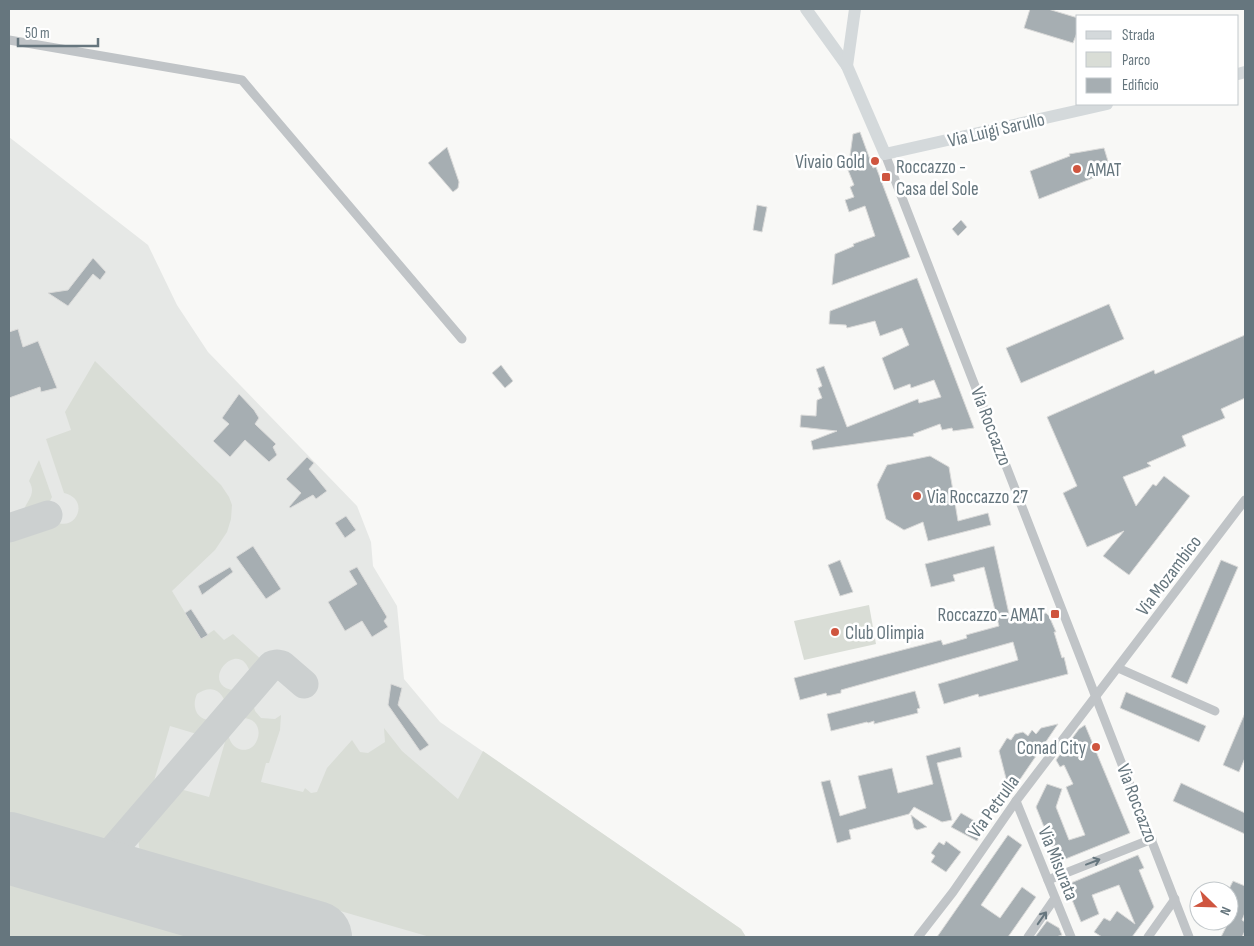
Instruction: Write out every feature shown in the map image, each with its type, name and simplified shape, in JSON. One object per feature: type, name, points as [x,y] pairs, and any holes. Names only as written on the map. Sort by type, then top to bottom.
[{"type":"street","name":"Via Roccazzo","points":[[806,9],[846,66],[885,154],[1190,937]]},
{"type":"street","points":[[846,66],[855,9]]},
{"type":"street","points":[[9,40],[242,80],[462,339]]},
{"type":"street","name":"Via Luigi Sarullo","points":[[885,154],[1103,105]]},
{"type":"street","name":"Via Mozambico","points":[[1097,696],[1245,500]]},
{"type":"street","points":[[1118,668],[1215,711]]},
{"type":"street","name":"Via Petrulla","points":[[918,937],[953,892],[1016,801],[1097,696]]},
{"type":"street","name":"Via Misurata","points":[[1016,801],[1071,937]]},
{"type":"street","points":[[1048,880],[1152,839]]},
{"type":"street","points":[[1028,937],[1055,898]]},
{"type":"street","points":[[1148,937],[1175,899]]},
{"type":"shaded area","points":[[9,137],[148,245],[177,305],[208,352],[357,506],[371,542],[373,566],[397,606],[404,679],[440,722],[741,929],[746,937],[9,937]]},
{"type":"green space","points":[[95,361],[221,485],[229,497],[232,505],[231,519],[227,532],[215,550],[172,591],[201,639],[214,630],[224,640],[233,634],[263,661],[251,676],[246,664],[238,659],[231,660],[224,666],[220,673],[220,681],[225,688],[238,691],[226,705],[222,695],[215,690],[206,690],[197,694],[195,708],[199,716],[212,720],[200,735],[170,726],[154,781],[159,783],[117,832],[103,839],[88,839],[9,816],[9,536],[54,521],[62,524],[69,523],[77,514],[79,508],[77,502],[72,496],[64,493],[46,439],[71,430],[65,412]]},
{"type":"green space","points":[[39,460],[52,497],[48,505],[24,514],[23,512],[32,493],[29,481]]},
{"type":"green space","name":"Club Olimpia","points":[[869,605],[876,644],[804,660],[794,621]]},
{"type":"green space","points":[[253,703],[255,711],[261,718],[275,719],[281,715],[280,730],[269,763],[266,763],[261,782],[303,792],[305,788],[311,793],[317,792],[327,768],[352,740],[360,752],[368,753],[385,742],[384,728],[402,751],[458,799],[483,751],[741,929],[746,937],[430,937],[143,854],[139,844],[142,833],[180,789],[209,797],[225,742],[222,741],[228,733],[231,742],[239,749],[246,750],[256,742],[258,729],[255,723],[250,719],[241,718]]},
{"type":"green space","points":[[9,880],[208,937],[9,937]]},
{"type":"building","points":[[1030,9],[1048,9],[1076,17],[1076,35],[1073,43],[1024,28]]},
{"type":"building","points":[[860,132],[873,168],[876,167],[910,257],[832,285],[835,254],[854,246],[853,244],[875,236],[865,206],[849,212],[845,200],[854,197],[850,187],[854,185],[848,170],[853,134]]},
{"type":"building","points":[[447,147],[459,182],[458,188],[453,192],[428,163]]},
{"type":"building","name":"AMAT","points":[[1104,148],[1111,171],[1039,199],[1030,171],[1070,156],[1069,154]]},
{"type":"building","points":[[757,205],[767,207],[762,232],[753,230]]},
{"type":"building","points":[[961,220],[967,227],[958,236],[952,229]]},
{"type":"building","points":[[93,258],[106,272],[100,280],[93,274],[68,306],[48,293],[68,290]]},
{"type":"building","points":[[917,278],[974,428],[953,431],[952,428],[942,430],[940,424],[913,434],[914,436],[813,450],[811,441],[837,431],[800,427],[801,415],[816,416],[817,400],[822,398],[818,388],[822,386],[816,369],[824,366],[847,427],[918,399],[919,403],[941,397],[934,380],[911,388],[910,384],[894,390],[882,358],[909,345],[902,328],[880,336],[875,321],[847,328],[846,325],[829,324],[830,311]]},
{"type":"building","points":[[1109,304],[1124,339],[1021,383],[1006,348]]},
{"type":"building","points":[[18,329],[23,347],[38,341],[57,388],[41,392],[40,387],[9,398],[9,332]]},
{"type":"building","points":[[1245,335],[1245,398],[1221,409],[1225,418],[1182,436],[1186,446],[1147,463],[1151,466],[1123,477],[1136,506],[1153,484],[1156,486],[1164,476],[1190,496],[1129,575],[1103,556],[1124,531],[1087,547],[1063,493],[1077,486],[1047,417],[1154,370],[1155,374]]},
{"type":"building","points":[[501,365],[513,381],[505,388],[492,373]]},
{"type":"building","points":[[239,394],[259,418],[255,424],[276,444],[273,447],[277,455],[269,462],[245,440],[230,457],[213,441],[229,424],[222,418]]},
{"type":"building","name":"Via Roccazzo 27","points":[[930,456],[949,467],[958,521],[988,513],[991,525],[928,541],[923,522],[904,530],[886,519],[877,485],[887,465]]},
{"type":"building","points":[[307,457],[314,463],[309,469],[327,491],[316,499],[313,495],[290,508],[301,493],[286,479]]},
{"type":"building","points":[[346,516],[356,530],[345,538],[335,523]]},
{"type":"building","points":[[253,546],[281,589],[266,599],[236,557]]},
{"type":"building","points":[[994,546],[1011,623],[1046,613],[1056,632],[1054,632],[1062,658],[1064,657],[1068,674],[979,697],[978,694],[944,704],[938,684],[1018,660],[1013,642],[841,690],[841,693],[827,696],[826,693],[800,700],[794,678],[941,640],[943,645],[967,638],[966,635],[999,626],[984,567],[953,575],[955,581],[931,587],[925,564]]},
{"type":"building","points":[[840,560],[853,592],[840,596],[828,565]]},
{"type":"building","points":[[1221,560],[1238,567],[1187,684],[1171,677]]},
{"type":"building","points":[[230,567],[233,572],[202,595],[198,586]]},
{"type":"building","points":[[357,567],[387,617],[384,621],[388,627],[372,637],[362,621],[345,631],[328,602],[357,584],[349,571]]},
{"type":"building","points":[[191,609],[208,635],[201,639],[185,613]]},
{"type":"building","points":[[391,684],[402,688],[398,705],[429,745],[420,751],[388,705]]},
{"type":"building","points":[[915,691],[920,708],[917,709],[918,713],[874,724],[874,721],[867,722],[831,731],[827,714]]},
{"type":"building","points":[[1126,692],[1206,726],[1199,742],[1120,708]]},
{"type":"building","points":[[1245,713],[1245,758],[1239,772],[1223,765]]},
{"type":"building","points":[[1058,724],[1010,794],[999,751],[1007,738],[1011,740],[1015,734],[1023,732],[1028,736],[1032,730],[1036,734],[1041,728]]},
{"type":"building","points":[[1085,725],[1130,833],[1058,862],[1036,807],[1047,784],[1062,789],[1056,807],[1069,840],[1085,835],[1066,787],[1073,784],[1064,765],[1060,767],[1056,760],[1079,729]]},
{"type":"building","points":[[960,747],[962,757],[937,763],[952,820],[942,822],[914,807],[909,814],[849,830],[851,839],[837,843],[821,782],[830,780],[840,816],[866,808],[858,776],[892,768],[898,793],[933,784],[926,756]]},
{"type":"building","points":[[1181,783],[1245,813],[1245,834],[1173,801]]},
{"type":"building","points":[[961,813],[985,827],[977,841],[951,827]]},
{"type":"building","points":[[911,815],[927,827],[917,830],[914,828]]},
{"type":"building","points":[[1008,835],[1022,845],[981,905],[1000,918],[1022,887],[1036,897],[1008,937],[937,937]]},
{"type":"building","points":[[946,841],[961,852],[946,872],[931,862],[935,856],[931,853],[939,842],[944,845]]},
{"type":"building","points":[[1138,855],[1144,868],[1139,870],[1154,907],[1132,937],[1102,937],[1094,932],[1104,918],[1110,921],[1117,911],[1135,924],[1119,885],[1092,895],[1099,914],[1081,922],[1066,885]]},
{"type":"building","points":[[1239,884],[1245,886],[1245,913],[1242,920],[1245,922],[1245,931],[1242,937],[1221,937],[1224,931],[1239,931]]},
{"type":"building","points":[[1047,921],[1059,928],[1062,935],[1056,937],[1035,937]]},
{"type":"taxiway","points":[[9,528],[48,515]]},
{"type":"taxiway","points":[[94,872],[272,665],[282,665],[304,684]]},
{"type":"runway","points":[[9,848],[316,937]]},
{"type":"place","name":"Vivaio Gold","points":[[875,161]]},
{"type":"place","name":"AMAT","points":[[1077,169]]},
{"type":"place","name":"Roccazzo - Casa del Sole","points":[[886,177]]},
{"type":"place","name":"Via Roccazzo 27","points":[[917,496]]},
{"type":"place","name":"Roccazzo - AMAT","points":[[1055,614]]},
{"type":"place","name":"Club Olimpia","points":[[835,632]]},
{"type":"place","name":"Conad City","points":[[1096,747]]}]
